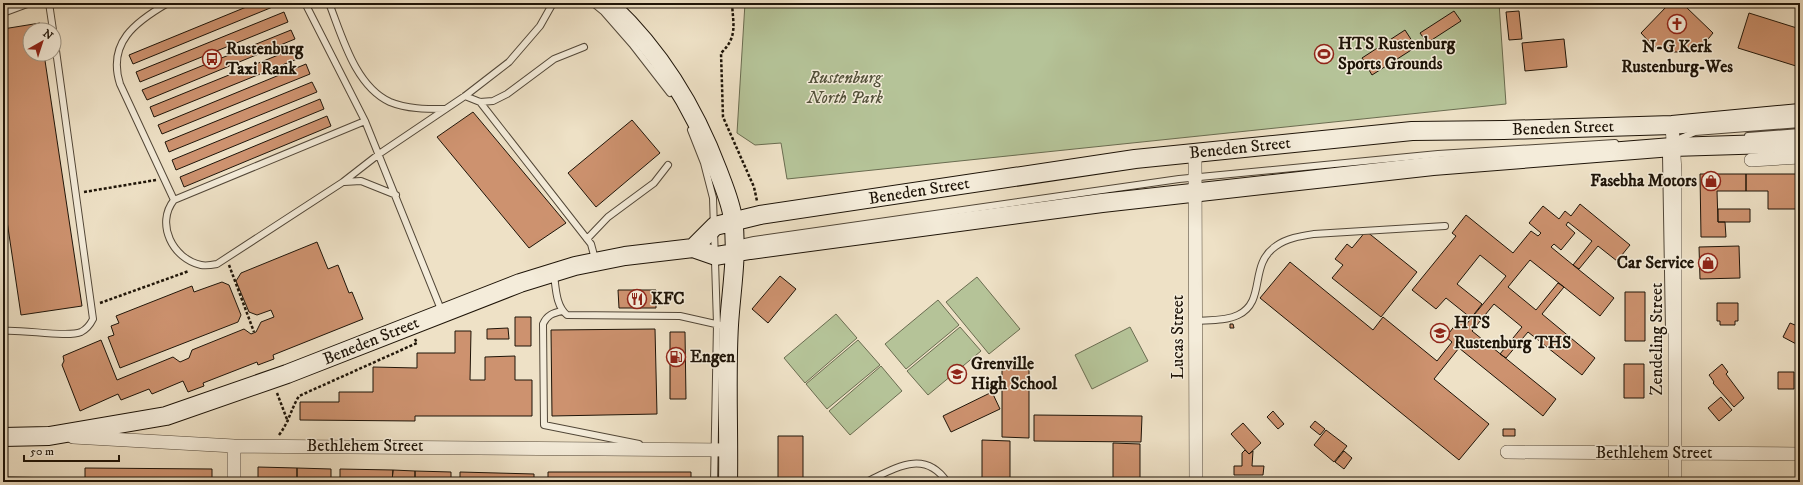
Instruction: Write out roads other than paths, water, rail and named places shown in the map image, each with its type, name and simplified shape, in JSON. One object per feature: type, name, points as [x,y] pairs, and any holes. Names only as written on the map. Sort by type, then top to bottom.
[{"type":"main road","points":[[608,3],[645,43],[676,84],[696,119],[725,190],[733,220],[725,249],[723,325],[721,450],[728,482]]},
{"type":"main road","name":"Beneden Street","points":[[49,436],[166,416],[287,374],[442,313],[553,272],[596,262],[693,248],[725,249],[1102,203],[1195,185],[1433,166],[1672,138],[1800,113]]},
{"type":"main road","name":"Beneden Street","points":[[693,248],[715,226],[733,220],[760,215],[1134,159],[1412,131],[1504,130],[1800,143]]},
{"type":"main road","name":"Bethlehem Street","points":[[3,437],[49,436]]},
{"type":"street","name":"Zendeling Street","points":[[1672,138],[1675,172],[1673,453],[1675,482]]},
{"type":"street","name":"Lucas Street","points":[[1194,153],[1196,482]]},
{"type":"street","points":[[1751,160],[1800,157]]},
{"type":"street","name":"Bethlehem Street","points":[[49,436],[234,446],[721,450]]},
{"type":"street","points":[[234,446],[234,482]]},
{"type":"street","name":"Bethlehem Street","points":[[1507,452],[1800,454]]},
{"type":"lane","points":[[3,13],[30,3]]},
{"type":"lane","points":[[49,3],[52,22]]},
{"type":"lane","points":[[168,3],[145,18],[128,33],[120,44],[116,58],[116,72],[120,84],[174,200]]},
{"type":"lane","points":[[305,3],[365,121],[380,154],[442,313]]},
{"type":"lane","points":[[329,3],[352,62],[368,85],[390,102],[416,109],[444,109]]},
{"type":"lane","points":[[365,121],[174,200],[169,206],[165,224],[168,235],[174,246],[181,255],[192,262],[203,266],[217,264],[226,259],[343,182],[380,154],[465,96],[509,62],[540,26],[553,3]]},
{"type":"lane","points":[[593,3],[604,12],[632,44],[667,88],[674,100]]},
{"type":"lane","points":[[465,96],[480,102],[493,101],[507,94],[554,59],[584,46]]},
{"type":"lane","points":[[3,331],[19,330],[61,334],[79,333],[89,327],[93,319],[58,62]]},
{"type":"lane","points":[[480,102],[591,244],[596,262]]},
{"type":"lane","points":[[1672,138],[1695,132],[1800,124]]},
{"type":"lane","points":[[690,126],[704,163],[713,198],[715,226],[725,249]]},
{"type":"lane","points":[[1738,137],[1800,132]]},
{"type":"lane","points":[[1672,138],[1714,138]]},
{"type":"lane","points":[[1195,185],[1438,154],[1625,142]]},
{"type":"lane","points":[[587,239],[608,217],[654,183],[668,165]]},
{"type":"lane","points":[[343,182],[361,181],[396,195]]},
{"type":"lane","points":[[1196,322],[1231,318],[1246,310],[1252,302],[1257,290],[1258,275],[1266,255],[1276,246],[1293,238],[1314,234],[1445,226]]},
{"type":"lane","points":[[553,272],[559,304],[567,315],[680,316],[723,325]]},
{"type":"lane","points":[[562,310],[551,314],[546,318],[543,324],[544,424],[662,449]]},
{"type":"lane","points":[[714,482],[721,450]]},
{"type":"lane","points":[[1670,482],[1673,453]]},
{"type":"lane","points":[[866,482],[888,470],[913,463],[931,467],[941,473],[947,482]]},
{"type":"lane","points":[[1207,482],[1219,482]]},
{"type":"place","name":"N-G Kerk Rustenburg-Wes","points":[[1677,24]]},
{"type":"place","name":"HTS Rustenburg Sports Grounds","points":[[1324,54]]},
{"type":"place","name":"Rustenburg Taxi Rank","points":[[212,59]]},
{"type":"place","name":"Fasebha Motors","points":[[1711,181]]},
{"type":"place","name":"Car Service","points":[[1708,263]]},
{"type":"place","name":"KFC","points":[[637,299]]},
{"type":"place","name":"HTS Rustenburg THS","points":[[1440,333]]},
{"type":"place","name":"Engen","points":[[676,357]]},
{"type":"place","name":"Grenville High School","points":[[957,374]]},
{"type":"park label","name":"Rustenburg North Park","points":[[845,88]]}]
